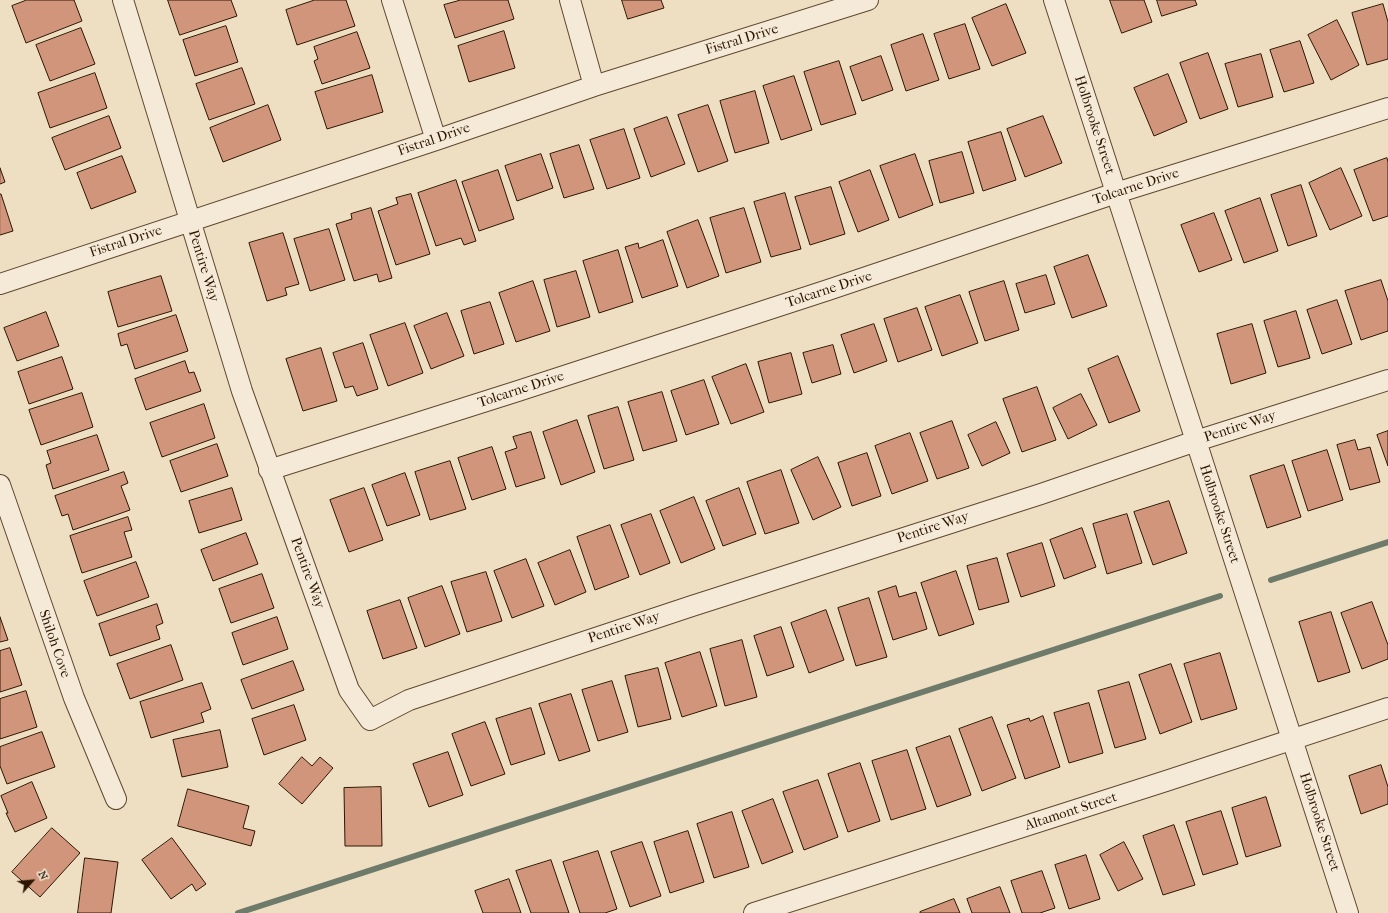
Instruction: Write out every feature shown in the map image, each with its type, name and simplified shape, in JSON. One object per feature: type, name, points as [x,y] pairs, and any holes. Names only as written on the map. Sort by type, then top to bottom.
[{"type":"street","name":"Pentire Way","points":[[123,0],[242,392],[349,690],[370,720],[409,700],[692,606],[1388,380]]},
{"type":"street","points":[[392,0],[436,140]]},
{"type":"street","points":[[570,0],[594,86]]},
{"type":"street","name":"Fistral Drive","points":[[0,284],[436,140],[594,86],[868,0]]},
{"type":"street","name":"Holbrooke Street","points":[[1054,0],[1348,913]]},
{"type":"street","name":"Tolcarne Drive","points":[[269,470],[813,295],[1116,193],[1388,108]]},
{"type":"street","name":"Shiloh Cove","points":[[0,485],[74,698],[116,800]]},
{"type":"street","name":"Altamont Street","points":[[754,913],[1388,708]]},
{"type":"building","points":[[27,0],[74,0],[82,21],[26,43],[12,6]]},
{"type":"building","points":[[168,0],[231,0],[237,16],[180,35]]},
{"type":"building","points":[[315,0],[346,0],[355,26],[297,45],[286,10]]},
{"type":"building","points":[[461,0],[508,0],[514,19],[455,38],[444,5]]},
{"type":"building","points":[[622,0],[661,0],[664,8],[628,19]]},
{"type":"building","points":[[1110,0],[1144,0],[1152,22],[1122,33]]},
{"type":"building","points":[[1157,0],[1195,0],[1197,5],[1162,16]]},
{"type":"building","points":[[1006,4],[1026,53],[992,66],[972,18]]},
{"type":"building","points":[[1383,4],[1388,22],[1388,59],[1367,65],[1352,13]]},
{"type":"building","points":[[1337,20],[1359,65],[1331,80],[1308,35]]},
{"type":"building","points":[[965,24],[980,69],[949,79],[934,34]]},
{"type":"building","points":[[226,26],[238,62],[195,76],[183,40]]},
{"type":"building","points":[[81,28],[95,64],[50,81],[36,45]]},
{"type":"building","points":[[504,31],[515,68],[469,82],[458,46]]},
{"type":"building","points":[[357,32],[370,68],[322,84],[314,61],[318,59],[314,47]]},
{"type":"building","points":[[923,34],[939,80],[906,91],[891,45]]},
{"type":"building","points":[[1300,41],[1314,83],[1284,92],[1270,50]]},
{"type":"building","points":[[1208,53],[1228,109],[1200,119],[1180,63]]},
{"type":"building","points":[[1261,54],[1273,97],[1238,107],[1225,64]]},
{"type":"building","points":[[881,56],[893,90],[862,101],[850,67]]},
{"type":"building","points":[[839,61],[856,114],[821,125],[804,72]]},
{"type":"building","points":[[242,68],[255,104],[209,120],[196,84]]},
{"type":"building","points":[[95,73],[107,108],[50,128],[38,93]]},
{"type":"building","points":[[1168,74],[1187,122],[1154,136],[1134,88]]},
{"type":"building","points":[[372,75],[383,112],[327,129],[315,92]]},
{"type":"building","points":[[794,76],[812,130],[781,140],[763,86]]},
{"type":"building","points":[[755,91],[769,143],[735,153],[720,101]]},
{"type":"building","points":[[268,105],[281,140],[223,162],[210,128]]},
{"type":"building","points":[[708,105],[728,161],[698,172],[678,115]]},
{"type":"building","points":[[109,116],[121,148],[65,170],[52,138]]},
{"type":"building","points":[[1043,116],[1062,163],[1025,177],[1007,129]]},
{"type":"building","points":[[667,117],[685,164],[651,177],[634,129]]},
{"type":"building","points":[[624,129],[640,178],[607,189],[590,140]]},
{"type":"building","points":[[1001,132],[1016,180],[983,191],[968,142]]},
{"type":"building","points":[[579,145],[594,189],[564,198],[550,154]]},
{"type":"building","points":[[962,152],[974,193],[940,203],[929,161]]},
{"type":"building","points":[[541,154],[553,188],[517,201],[505,166]]},
{"type":"building","points":[[915,154],[933,205],[899,218],[880,166]]},
{"type":"building","points":[[122,156],[136,192],[91,209],[77,173]]},
{"type":"building","points":[[1387,158],[1388,216],[1373,221],[1354,170]]},
{"type":"building","points":[[0,168],[5,182],[0,184]]},
{"type":"building","points":[[1341,168],[1362,216],[1330,230],[1309,183]]},
{"type":"building","points":[[498,170],[514,219],[479,231],[462,182]]},
{"type":"building","points":[[870,170],[889,220],[858,232],[839,182]]},
{"type":"building","points":[[456,180],[476,241],[464,245],[461,238],[436,246],[418,193]]},
{"type":"building","points":[[1301,185],[1317,236],[1288,246],[1271,195]]},
{"type":"building","points":[[831,187],[845,234],[810,245],[795,197]]},
{"type":"building","points":[[785,193],[801,249],[771,257],[754,202]]},
{"type":"building","points":[[0,194],[13,231],[0,235]]},
{"type":"building","points":[[411,194],[430,254],[396,265],[378,211],[398,204],[396,198]]},
{"type":"building","points":[[1260,198],[1278,251],[1244,263],[1225,211]]},
{"type":"building","points":[[371,208],[392,278],[379,282],[377,274],[354,281],[336,224],[352,219],[351,214]]},
{"type":"building","points":[[744,208],[761,262],[726,273],[710,218]]},
{"type":"building","points":[[1214,213],[1232,260],[1199,272],[1181,225]]},
{"type":"building","points":[[698,220],[719,276],[687,288],[667,232]]},
{"type":"building","points":[[329,229],[345,280],[310,291],[294,239]]},
{"type":"building","points":[[283,233],[299,284],[285,288],[287,295],[267,301],[249,243]]},
{"type":"building","points":[[663,240],[678,286],[642,298],[625,247],[638,243],[639,248]]},
{"type":"building","points":[[618,250],[633,302],[599,313],[583,261]]},
{"type":"building","points":[[1088,255],[1107,306],[1072,318],[1054,267]]},
{"type":"building","points":[[576,271],[590,317],[557,327],[544,280]]},
{"type":"building","points":[[1046,275],[1055,304],[1025,313],[1016,284]]},
{"type":"building","points":[[161,276],[172,311],[118,327],[108,292]]},
{"type":"building","points":[[1381,280],[1388,301],[1388,331],[1361,340],[1345,291]]},
{"type":"building","points":[[533,281],[550,331],[516,342],[499,293]]},
{"type":"building","points":[[1004,281],[1019,330],[985,341],[969,292]]},
{"type":"building","points":[[960,295],[978,343],[942,356],[925,307]]},
{"type":"building","points":[[1337,300],[1352,344],[1322,354],[1307,310]]},
{"type":"building","points":[[490,302],[504,344],[474,354],[461,311]]},
{"type":"building","points":[[917,308],[932,350],[898,362],[884,319]]},
{"type":"building","points":[[1296,311],[1310,358],[1278,367],[1264,321]]},
{"type":"building","points":[[46,312],[59,346],[17,361],[4,328]]},
{"type":"building","points":[[447,313],[464,356],[431,369],[414,326]]},
{"type":"building","points":[[176,315],[188,351],[135,369],[127,344],[121,346],[118,334]]},
{"type":"building","points":[[405,323],[423,373],[388,386],[370,335]]},
{"type":"building","points":[[874,324],[887,361],[854,373],[841,335]]},
{"type":"building","points":[[1252,324],[1266,373],[1231,384],[1217,334]]},
{"type":"building","points":[[363,343],[378,389],[357,396],[353,386],[345,388],[333,353]]},
{"type":"building","points":[[833,345],[841,374],[812,383],[803,353]]},
{"type":"building","points":[[321,348],[337,401],[303,411],[286,359]]},
{"type":"building","points":[[791,353],[802,394],[769,403],[758,362]]},
{"type":"building","points":[[1118,356],[1140,411],[1109,423],[1088,369]]},
{"type":"building","points":[[62,357],[73,389],[29,404],[18,372]]},
{"type":"building","points":[[185,361],[189,373],[194,372],[201,391],[146,410],[135,379]]},
{"type":"building","points":[[746,364],[764,412],[731,424],[712,377]]},
{"type":"building","points":[[704,380],[719,424],[686,435],[671,391]]},
{"type":"building","points":[[1037,387],[1056,440],[1022,452],[1003,399]]},
{"type":"building","points":[[662,392],[677,441],[643,451],[628,402]]},
{"type":"building","points":[[82,393],[93,427],[41,445],[29,410]]},
{"type":"building","points":[[1081,394],[1097,425],[1068,439],[1053,408]]},
{"type":"building","points":[[204,404],[215,438],[162,457],[150,423]]},
{"type":"building","points":[[618,407],[634,460],[604,469],[588,416]]},
{"type":"building","points":[[577,420],[595,472],[561,485],[543,432]]},
{"type":"building","points":[[952,421],[969,468],[937,479],[920,433]]},
{"type":"building","points":[[996,422],[1010,453],[982,466],[968,435]]},
{"type":"building","points":[[1388,431],[1388,466],[1377,435]]},
{"type":"building","points":[[531,432],[545,478],[516,487],[505,452],[517,448],[513,437]]},
{"type":"building","points":[[910,433],[928,481],[892,494],[875,446]]},
{"type":"building","points":[[97,435],[109,470],[53,489],[46,465],[51,463],[47,451]]},
{"type":"building","points":[[1355,440],[1358,450],[1370,447],[1380,482],[1350,490],[1337,445]]},
{"type":"building","points":[[217,444],[228,476],[181,492],[170,461]]},
{"type":"building","points":[[492,447],[506,489],[472,500],[458,458]]},
{"type":"building","points":[[1327,450],[1343,500],[1308,511],[1292,461]]},
{"type":"building","points":[[867,453],[881,496],[852,506],[838,463]]},
{"type":"building","points":[[818,457],[841,507],[813,520],[791,470]]},
{"type":"building","points":[[450,461],[466,509],[430,520],[415,472]]},
{"type":"building","points":[[1284,465],[1301,517],[1267,528],[1250,476]]},
{"type":"building","points":[[781,470],[799,523],[765,534],[747,482]]},
{"type":"building","points":[[124,472],[128,483],[121,486],[130,510],[73,530],[68,514],[62,516],[55,496]]},
{"type":"building","points":[[405,473],[420,515],[387,526],[372,485]]},
{"type":"building","points":[[232,488],[242,520],[199,533],[189,501]]},
{"type":"building","points":[[364,488],[383,540],[349,552],[330,500]]},
{"type":"building","points":[[739,488],[756,534],[723,546],[706,501]]},
{"type":"building","points":[[694,497],[715,549],[681,563],[660,511]]},
{"type":"building","points":[[1169,501],[1187,553],[1153,565],[1134,512]]},
{"type":"building","points":[[651,514],[670,563],[640,575],[621,525]]},
{"type":"building","points":[[1127,514],[1142,563],[1107,574],[1093,524]]},
{"type":"building","points":[[128,517],[132,530],[124,532],[132,557],[82,573],[70,536]]},
{"type":"building","points":[[610,525],[629,577],[595,590],[577,537]]},
{"type":"building","points":[[1082,528],[1096,567],[1064,579],[1050,540]]},
{"type":"building","points":[[246,533],[258,564],[213,581],[201,550]]},
{"type":"building","points":[[1042,543],[1055,586],[1021,597],[1007,554]]},
{"type":"building","points":[[570,550],[586,592],[555,605],[538,563]]},
{"type":"building","points":[[997,558],[1009,602],[979,610],[967,566]]},
{"type":"building","points":[[526,559],[544,606],[512,618],[494,571]]},
{"type":"building","points":[[136,562],[149,597],[97,616],[84,581]]},
{"type":"building","points":[[956,571],[974,624],[939,636],[921,583]]},
{"type":"building","points":[[486,572],[502,621],[467,632],[451,582]]},
{"type":"building","points":[[262,574],[274,608],[231,623],[219,589]]},
{"type":"building","points":[[442,586],[460,634],[425,647],[408,598]]},
{"type":"building","points":[[896,586],[899,597],[916,592],[927,629],[893,640],[878,592]]},
{"type":"building","points":[[869,598],[887,657],[856,666],[838,608]]},
{"type":"building","points":[[400,600],[417,648],[383,659],[367,611]]},
{"type":"building","points":[[1372,602],[1388,645],[1388,659],[1362,669],[1341,613]]},
{"type":"building","points":[[157,604],[163,623],[156,626],[160,639],[110,656],[99,624]]},
{"type":"building","points":[[826,610],[844,660],[809,673],[791,623]]},
{"type":"building","points":[[1331,612],[1350,672],[1318,682],[1299,622]]},
{"type":"building","points":[[0,617],[8,640],[0,642]]},
{"type":"building","points":[[277,617],[288,649],[243,665],[232,633]]},
{"type":"building","points":[[781,627],[794,667],[767,676],[754,636]]},
{"type":"building","points":[[742,640],[757,697],[725,706],[710,649]]},
{"type":"building","points":[[171,645],[183,680],[130,699],[117,664]]},
{"type":"building","points":[[10,648],[22,685],[0,692],[0,651]]},
{"type":"building","points":[[700,652],[717,706],[682,717],[665,663]]},
{"type":"building","points":[[1220,653],[1237,709],[1201,720],[1184,664]]},
{"type":"building","points":[[293,661],[304,690],[252,709],[241,680]]},
{"type":"building","points":[[1171,664],[1192,722],[1160,734],[1139,675]]},
{"type":"building","points":[[658,668],[671,719],[638,727],[625,676]]},
{"type":"building","points":[[612,681],[628,732],[598,741],[582,690]]},
{"type":"building","points":[[1129,682],[1146,739],[1115,748],[1098,691]]},
{"type":"building","points":[[202,683],[211,709],[201,713],[204,722],[151,738],[140,702]]},
{"type":"building","points":[[26,691],[37,727],[0,739],[0,699]]},
{"type":"building","points":[[571,694],[590,751],[559,761],[539,704]]},
{"type":"building","points":[[1089,703],[1103,753],[1069,763],[1054,713]]},
{"type":"building","points":[[294,705],[306,740],[264,755],[252,719]]},
{"type":"building","points":[[531,708],[545,754],[511,765],[496,719]]},
{"type":"building","points":[[1043,716],[1060,767],[1025,779],[1007,725],[1029,718],[1030,721]]},
{"type":"building","points":[[992,717],[1016,778],[982,791],[959,729]]},
{"type":"building","points":[[485,722],[505,774],[471,786],[452,734]]},
{"type":"building","points":[[220,730],[228,767],[182,777],[173,740]]},
{"type":"building","points":[[42,732],[55,767],[7,784],[0,766],[0,747]]},
{"type":"building","points":[[950,736],[971,795],[937,807],[916,748]]},
{"type":"building","points":[[907,750],[926,809],[891,820],[872,761]]},
{"type":"building","points":[[448,752],[463,795],[429,807],[413,764]]},
{"type":"building","points":[[302,757],[312,766],[320,757],[333,768],[302,804],[279,784]]},
{"type":"building","points":[[860,763],[880,821],[848,832],[828,774]]},
{"type":"building","points":[[1381,765],[1388,787],[1388,804],[1361,814],[1349,776]]},
{"type":"building","points":[[818,780],[838,837],[804,850],[783,792]]},
{"type":"building","points":[[32,782],[47,818],[15,832],[6,813],[8,813],[1,796]]},
{"type":"building","points":[[381,787],[382,846],[345,846],[344,788]]},
{"type":"building","points":[[188,789],[249,806],[243,828],[255,831],[251,846],[178,826]]},
{"type":"building","points":[[1266,797],[1281,846],[1246,857],[1232,808]]},
{"type":"building","points":[[773,799],[793,852],[762,864],[742,811]]},
{"type":"building","points":[[1221,811],[1238,864],[1203,875],[1186,822]]},
{"type":"building","points":[[732,812],[749,867],[714,878],[697,824]]},
{"type":"building","points":[[1174,825],[1195,885],[1163,895],[1143,836]]},
{"type":"building","points":[[52,828],[80,853],[40,897],[12,872]]},
{"type":"building","points":[[688,831],[704,882],[670,893],[654,842]]},
{"type":"building","points":[[172,838],[206,884],[196,891],[192,884],[171,899],[142,860]]},
{"type":"building","points":[[642,842],[661,896],[630,907],[611,852]]},
{"type":"building","points":[[1124,842],[1143,879],[1118,891],[1100,855]]},
{"type":"building","points":[[598,851],[617,909],[605,913],[580,913],[563,862]]},
{"type":"building","points":[[1086,855],[1100,899],[1069,909],[1055,865]]},
{"type":"building","points":[[85,858],[118,862],[111,913],[78,913]]},
{"type":"building","points":[[551,860],[569,913],[531,913],[516,871]]},
{"type":"building","points":[[1042,871],[1055,908],[1040,913],[1022,913],[1011,881]]},
{"type":"building","points":[[509,879],[521,913],[483,913],[475,891]]},
{"type":"building","points":[[1000,887],[1010,913],[972,913],[967,899]]},
{"type":"building","points":[[954,899],[960,913],[920,913],[920,912]]},
{"type":"waterway","points":[[1271,580],[1388,542]]},
{"type":"waterway","points":[[238,913],[1220,596]]}]
